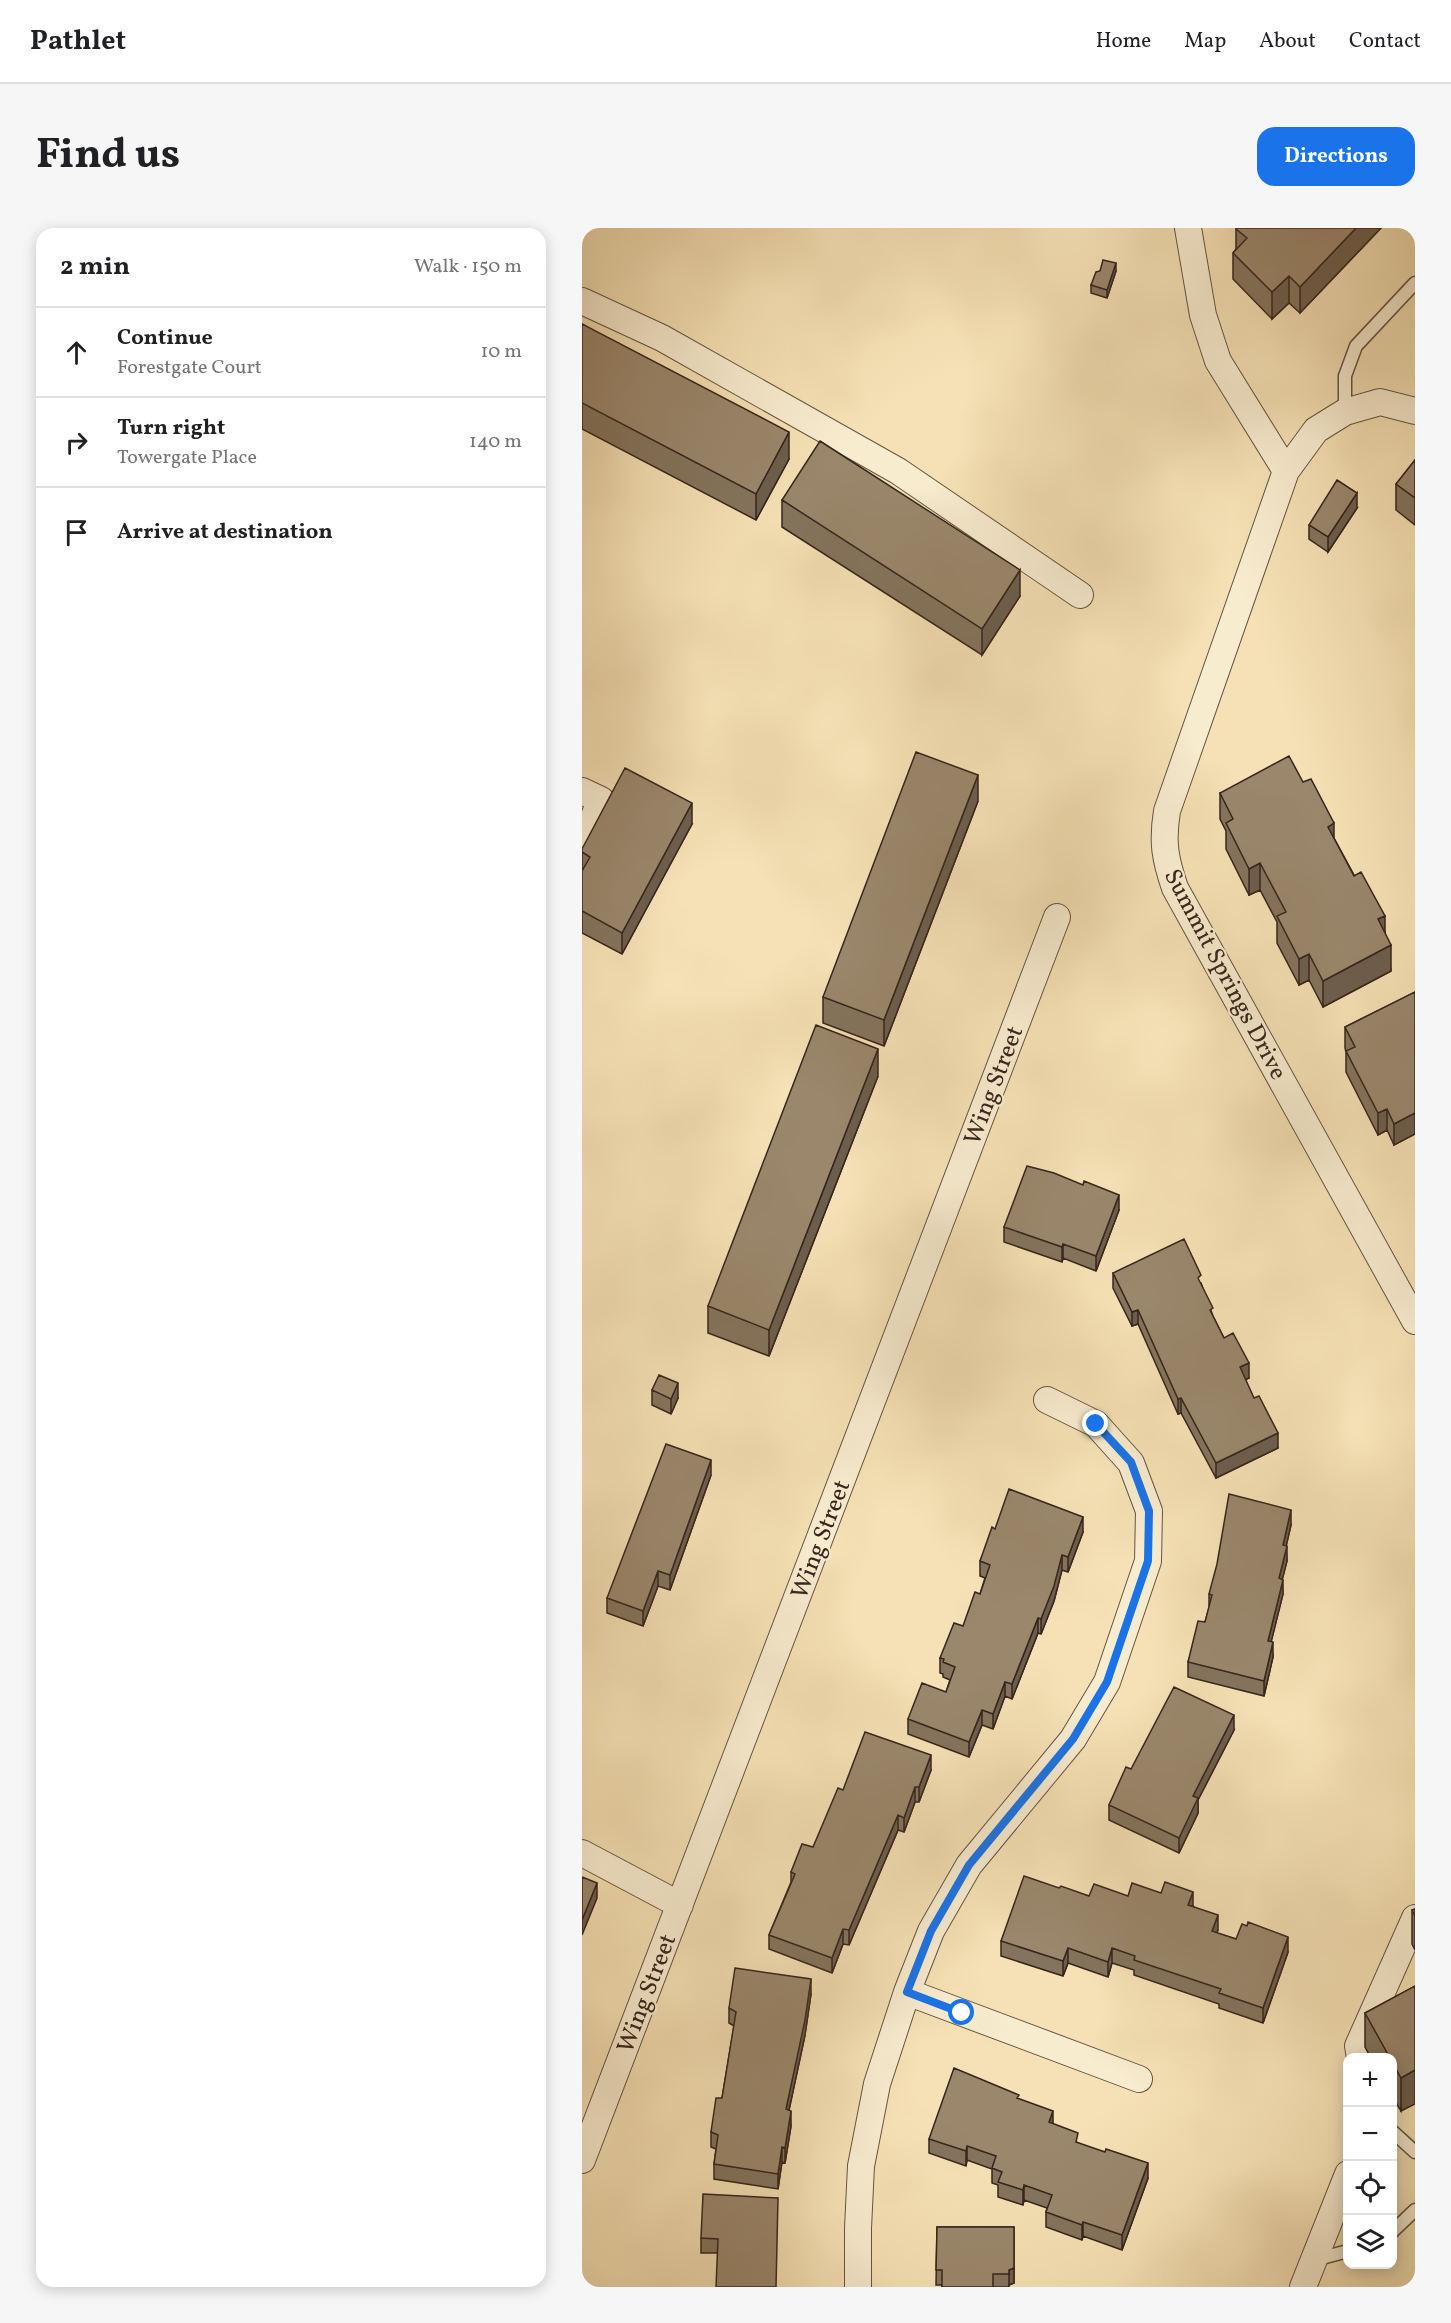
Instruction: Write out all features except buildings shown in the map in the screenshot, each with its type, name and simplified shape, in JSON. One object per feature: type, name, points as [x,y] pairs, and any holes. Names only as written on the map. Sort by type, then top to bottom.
[{"type":"street","points":[[1188,228],[1203,315],[1218,361],[1286,471]]},
{"type":"street","points":[[582,301],[662,338],[898,471],[1080,595]]},
{"type":"street","name":"Summit Springs Drive","points":[[1415,411],[1380,402],[1345,412],[1316,430],[1286,471],[1167,811],[1163,837],[1166,861],[1175,888],[1415,1321]]},
{"type":"street","points":[[582,791],[601,800],[582,845]]},
{"type":"street","name":"Wing Street","points":[[582,2160],[1057,917]]},
{"type":"street","points":[[858,2287],[861,2166],[877,2084],[907,1992],[931,1931],[969,1865],[1073,1739],[1107,1682],[1148,1561],[1149,1511],[1131,1462],[1096,1424],[1047,1400]]},
{"type":"street","points":[[582,1853],[680,1905]]},
{"type":"street","points":[[1359,2053],[1358,2046],[1415,1918]]},
{"type":"street","points":[[907,1992],[1139,2079]]},
{"type":"street","points":[[1303,2287],[1343,2184]]},
{"type":"lane","points":[[1345,412],[1346,376],[1356,346],[1415,283]]},
{"type":"lane","points":[[1397,2136],[1415,2152]]},
{"type":"lane","points":[[1397,2227],[1415,2210]]},
{"type":"lane","points":[[1313,2260],[1343,2252]]},
{"type":"route","points":[[962,2013],[907,1992],[931,1931],[969,1865],[1073,1739],[1107,1682],[1148,1561],[1149,1511],[1131,1462],[1096,1424]]}]
